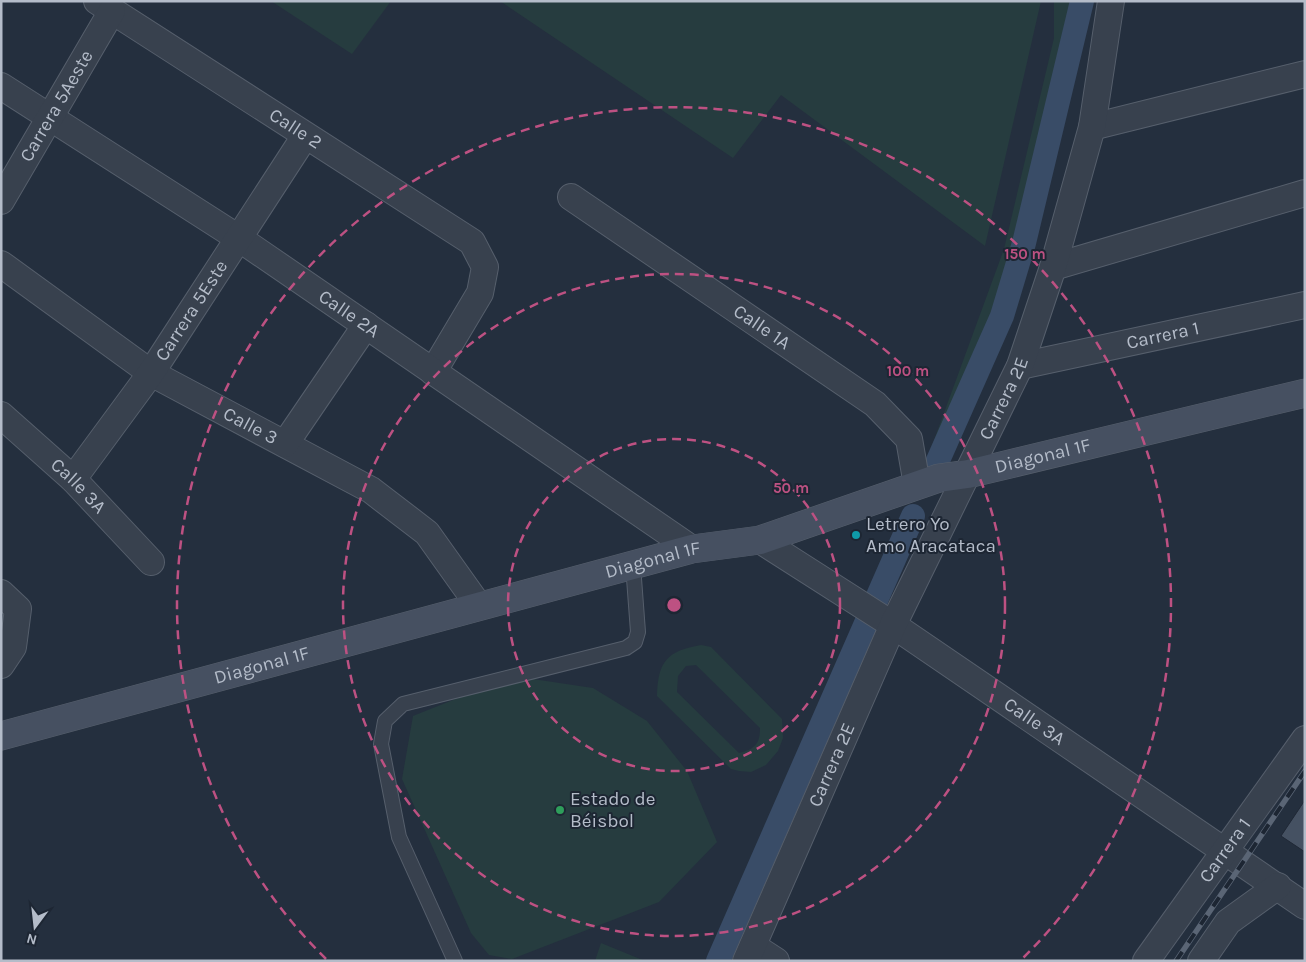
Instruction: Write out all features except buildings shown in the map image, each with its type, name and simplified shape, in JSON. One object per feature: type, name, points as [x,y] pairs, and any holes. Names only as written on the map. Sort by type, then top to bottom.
[{"type":"main road","name":"Diagonal 1F","points":[[1,736],[692,549],[760,540],[928,482],[1305,393]]},
{"type":"street","name":"Carrera 2E","points":[[750,953],[889,622],[968,474],[1020,366],[1053,268],[1092,127],[1116,3]]},
{"type":"street","name":"Carrera 5Aeste","points":[[1,201],[51,116],[104,6]]},
{"type":"street","name":"Calle 2","points":[[104,6],[472,242],[485,267],[480,293],[434,372]]},
{"type":"street","points":[[1092,127],[1305,74]]},
{"type":"street","name":"Calle 2A","points":[[1,86],[51,116],[240,239],[692,549]]},
{"type":"street","name":"Carrera 5Este","points":[[73,479],[151,373],[240,239],[305,136]]},
{"type":"street","points":[[1053,268],[1305,193]]},
{"type":"street","name":"Calle 1A","points":[[571,197],[875,404],[909,439],[928,482]]},
{"type":"street","name":"Calle 3","points":[[1,264],[151,373],[372,490],[427,533],[479,606]]},
{"type":"street","name":"Carrera 1","points":[[1020,366],[1305,305]]},
{"type":"street","points":[[285,444],[366,325]]},
{"type":"street","name":"Calle 3A","points":[[1,414],[73,479],[151,562]]},
{"type":"street","name":"Calle 3A","points":[[760,540],[889,622],[1305,906]]},
{"type":"street","points":[[1,593],[18,610],[7,656]]},
{"type":"street","name":"Carrera 1","points":[[1146,961],[1305,739]]},
{"type":"street","points":[[1201,961],[1228,922],[1278,886]]},
{"type":"street","points":[[750,953],[776,961]]},
{"type":"lane","points":[[456,961],[398,837],[381,744],[385,721],[403,704],[626,648],[635,642],[638,632],[633,565]]},
{"type":"green space","points":[[271,1],[391,1],[352,54]]},
{"type":"green space","points":[[500,1],[1041,1],[985,246],[781,95],[733,158]]},
{"type":"green space","points":[[1054,1],[1088,1],[1004,335],[947,466],[926,462],[1004,249],[1054,38]]},
{"type":"green space","points":[[701,645],[711,647],[782,719],[783,738],[778,751],[766,765],[751,772],[731,769],[657,696],[662,666],[672,655],[689,647]],"holes":[[[696,665],[760,728],[756,745],[749,750],[739,753],[677,692],[678,676],[686,666]]]},
{"type":"green space","name":"Estado de Béisbol","points":[[513,676],[593,688],[647,721],[687,771],[717,842],[659,902],[512,959],[489,955],[471,933],[402,779],[413,716]]},
{"type":"green space","points":[[601,943],[645,961],[595,961]]},
{"type":"waterway","points":[[932,474],[1002,316],[1024,243],[1082,1]]},
{"type":"waterway","points":[[718,961],[913,516]]},
{"type":"railway","points":[[1176,961],[1305,771]]},
{"type":"place","name":"Letrero Yo Amo Aracataca","points":[[856,535]]},
{"type":"place","name":"Estado de Béisbol","points":[[560,810]]}]
